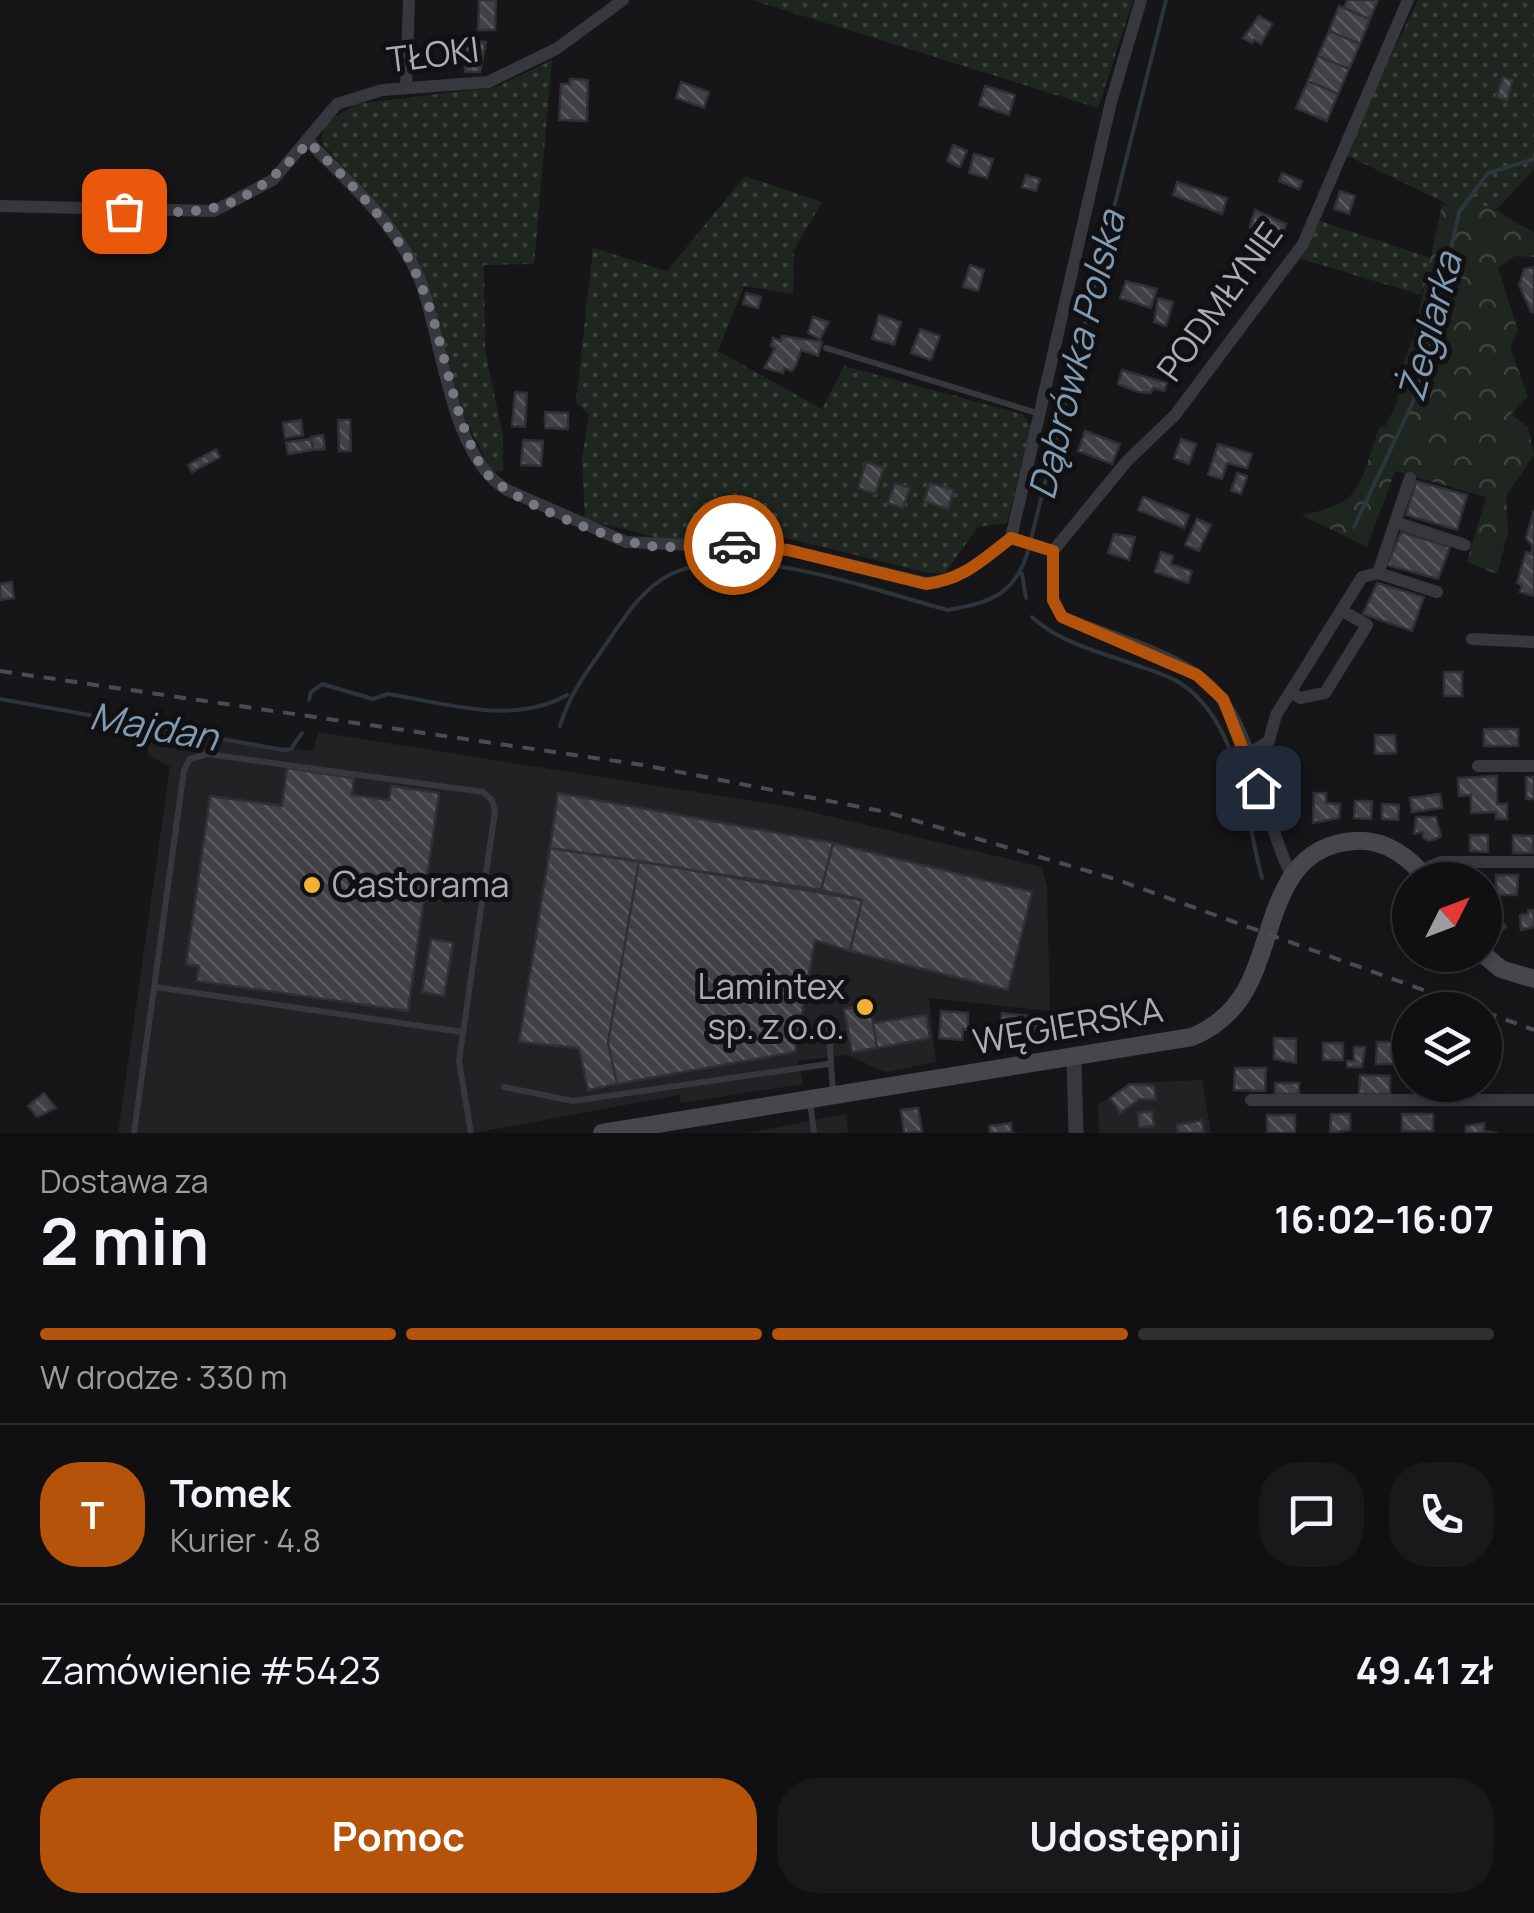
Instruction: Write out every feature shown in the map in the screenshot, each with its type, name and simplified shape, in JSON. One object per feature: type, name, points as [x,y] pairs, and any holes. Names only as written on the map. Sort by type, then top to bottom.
[{"type":"main road","name":"WĘGIERSKA","points":[[602,1133],[670,1128],[1182,1040],[1214,1026],[1241,997],[1275,906],[1292,876],[1327,848],[1356,841],[1384,845],[1405,862]]},
{"type":"main road","points":[[1502,969],[1534,978]]},
{"type":"street","points":[[406,88],[409,0]]},
{"type":"street","name":"TŁOKI","points":[[0,206],[214,211],[273,180],[338,104],[356,96],[406,88],[488,82],[520,70],[556,49],[623,0]]},
{"type":"street","points":[[309,142],[397,238],[420,280],[472,448],[489,479],[626,542],[788,550],[926,584],[948,581],[972,570],[1015,539],[1111,102],[1141,0]]},
{"type":"street","name":"PODMŁYNIE","points":[[1048,548],[1175,415],[1303,244],[1408,0]]},
{"type":"street","points":[[1378,573],[1410,478]]},
{"type":"street","points":[[1395,522],[1465,544]]},
{"type":"street","points":[[1015,539],[1048,548],[1053,600],[1062,617],[1197,675],[1223,699],[1247,755],[1279,853],[1292,876]]},
{"type":"street","points":[[1247,755],[1269,741],[1276,715],[1362,576],[1378,573],[1438,592]]},
{"type":"street","points":[[1290,692],[1300,698],[1324,693],[1367,626],[1342,610]]},
{"type":"street","points":[[1472,639],[1534,642]]},
{"type":"street","points":[[1478,766],[1534,766]]},
{"type":"street","points":[[1502,862],[1534,862]]},
{"type":"street","points":[[1074,1059],[1076,1133]]},
{"type":"street","points":[[1252,1100],[1534,1100]]},
{"type":"lane","points":[[826,348],[1042,414]]},
{"type":"lane","points":[[134,1133],[184,770],[190,759],[207,754],[483,792],[492,800],[495,811],[460,1061],[471,1133]]},
{"type":"lane","points":[[156,988],[462,1032]]},
{"type":"lane","points":[[828,1018],[828,1064],[834,1097]]},
{"type":"lane","points":[[504,1087],[574,1101],[828,1064]]},
{"type":"lane","points":[[810,1101],[814,1133]]},
{"type":"shaded area","points":[[150,730],[313,751],[318,732],[791,807],[1042,867],[1047,887],[1050,1011],[929,998],[936,1062],[886,1072],[846,1055],[798,1061],[803,1084],[681,1103],[679,1095],[474,1133],[118,1133],[170,767],[148,754]]},
{"type":"shaded area","points":[[1202,1080],[1211,1133],[1099,1133],[1098,1105],[1129,1083]]},
{"type":"shaded area","points":[[846,1114],[848,1133],[746,1133]]},
{"type":"green space","points":[[752,0],[1133,0],[1098,108]]},
{"type":"green space","points":[[1418,0],[1534,0],[1534,169],[1498,208],[1472,216],[1344,154]]},
{"type":"green space","points":[[552,60],[534,264],[484,265],[485,350],[503,436],[503,471],[492,472],[461,411],[424,276],[388,217],[321,142],[324,124],[356,104],[496,87]]},
{"type":"green space","points":[[745,176],[822,202],[794,250],[793,294],[744,286],[718,351],[822,409],[844,366],[1022,414],[1031,427],[1007,523],[978,527],[945,573],[929,573],[782,537],[666,540],[585,519],[582,458],[589,415],[576,402],[593,248],[667,271]]},
{"type":"green space","points":[[1442,205],[1489,206],[1534,233],[1534,257],[1515,256],[1498,268],[1518,330],[1510,347],[1528,397],[1511,414],[1528,427],[1534,455],[1506,496],[1508,533],[1497,574],[1467,562],[1486,497],[1395,471],[1367,547],[1301,515],[1349,497],[1362,477],[1379,428],[1386,425],[1397,403],[1402,366],[1414,335]]},
{"type":"green space","points":[[1320,221],[1434,259],[1421,295],[1298,258]]},
{"type":"building","points":[[479,0],[496,0],[495,30],[478,30]]},
{"type":"building","points":[[1347,0],[1378,0],[1370,19],[1344,8]]},
{"type":"building","points":[[1339,6],[1370,19],[1360,44],[1329,31]]},
{"type":"building","points":[[1259,16],[1272,24],[1261,44],[1243,38]]},
{"type":"building","points":[[1329,31],[1360,44],[1349,69],[1318,56]]},
{"type":"building","points":[[466,41],[486,42],[480,72],[465,72]]},
{"type":"building","points":[[1318,56],[1349,69],[1338,94],[1308,81]]},
{"type":"building","points":[[1503,77],[1513,80],[1507,100],[1496,97]]},
{"type":"building","points":[[570,79],[588,80],[587,121],[559,120],[561,84],[570,84]]},
{"type":"building","points":[[1308,81],[1338,94],[1327,121],[1296,108]]},
{"type":"building","points":[[681,82],[709,92],[704,108],[676,98]]},
{"type":"building","points":[[985,86],[1015,95],[1009,115],[979,105]]},
{"type":"building","points":[[953,145],[967,151],[960,167],[947,161]]},
{"type":"building","points":[[974,154],[993,159],[987,178],[969,173]]},
{"type":"building","points":[[1282,173],[1302,181],[1299,189],[1279,181]]},
{"type":"building","points":[[1026,175],[1040,179],[1036,191],[1022,187]]},
{"type":"building","points":[[1177,182],[1227,198],[1222,214],[1173,195]]},
{"type":"building","points":[[1340,191],[1355,196],[1349,214],[1334,209]]},
{"type":"building","points":[[1255,210],[1286,224],[1282,237],[1250,227]]},
{"type":"building","points":[[970,265],[984,270],[978,291],[963,287]]},
{"type":"building","points":[[1534,267],[1531,312],[1519,285],[1524,269]]},
{"type":"building","points":[[1126,281],[1157,289],[1151,308],[1120,298]]},
{"type":"building","points":[[746,293],[761,297],[758,308],[743,304]]},
{"type":"building","points":[[1158,298],[1173,302],[1166,326],[1154,322]]},
{"type":"building","points":[[879,315],[901,322],[894,345],[872,339]]},
{"type":"building","points":[[813,317],[829,322],[820,339],[808,333]]},
{"type":"building","points":[[920,329],[940,336],[931,360],[911,353]]},
{"type":"building","points":[[782,336],[822,342],[818,356],[801,350],[792,371],[764,368],[775,348],[771,346],[773,338],[781,341]]},
{"type":"building","points":[[1122,370],[1167,383],[1164,391],[1153,388],[1151,393],[1138,392],[1118,384]]},
{"type":"building","points":[[515,392],[527,393],[525,427],[512,426]]},
{"type":"building","points":[[545,412],[568,413],[568,429],[545,428]]},
{"type":"building","points":[[301,420],[303,435],[285,438],[283,423]]},
{"type":"building","points":[[338,420],[350,420],[351,451],[339,451]]},
{"type":"building","points":[[1085,431],[1120,444],[1112,464],[1078,451]]},
{"type":"building","points":[[323,435],[325,449],[313,450],[311,437]]},
{"type":"building","points":[[311,439],[313,450],[288,454],[286,442]]},
{"type":"building","points":[[1181,439],[1196,444],[1189,464],[1174,458]]},
{"type":"building","points":[[523,440],[543,441],[541,466],[521,465]]},
{"type":"building","points":[[1218,444],[1252,454],[1247,468],[1227,463],[1222,479],[1208,475]]},
{"type":"building","points":[[216,449],[220,457],[192,472],[188,465]]},
{"type":"building","points":[[866,462],[884,468],[875,494],[858,488]]},
{"type":"building","points":[[1237,473],[1247,476],[1241,494],[1231,491]]},
{"type":"building","points":[[1416,481],[1467,495],[1457,530],[1406,515]]},
{"type":"building","points":[[895,483],[910,488],[903,508],[888,503]]},
{"type":"building","points":[[930,483],[954,490],[948,509],[924,501]]},
{"type":"building","points":[[1143,497],[1189,515],[1184,528],[1138,510]]},
{"type":"building","points":[[1534,510],[1534,596],[1520,592],[1522,585],[1517,583],[1526,552],[1531,554],[1533,547],[1526,538]]},
{"type":"building","points":[[1197,519],[1211,525],[1199,551],[1185,545]]},
{"type":"building","points":[[1401,532],[1450,547],[1438,579],[1387,565]]},
{"type":"building","points":[[1114,534],[1135,537],[1129,560],[1108,553]]},
{"type":"building","points":[[1161,552],[1173,556],[1171,564],[1192,571],[1188,583],[1155,572]]},
{"type":"building","points":[[12,582],[14,598],[0,600],[0,584]]},
{"type":"building","points":[[1377,583],[1424,597],[1412,631],[1363,614]]},
{"type":"building","points":[[1444,672],[1462,672],[1462,696],[1444,696]]},
{"type":"building","points":[[1484,729],[1518,729],[1518,746],[1484,746]]},
{"type":"building","points":[[1375,735],[1395,735],[1396,753],[1375,754]]},
{"type":"building","name":"Castorama","points":[[287,768],[354,778],[352,795],[389,800],[391,786],[439,793],[408,1011],[197,981],[199,966],[186,965],[210,796],[282,806]]},
{"type":"building","points":[[1497,776],[1497,804],[1507,804],[1507,819],[1496,819],[1496,812],[1471,813],[1471,795],[1459,796],[1458,778]]},
{"type":"building","points":[[1526,777],[1534,777],[1534,799],[1526,799]]},
{"type":"building","points":[[558,793],[833,843],[821,890],[550,848]]},
{"type":"building","points":[[1314,793],[1326,793],[1326,803],[1340,804],[1339,818],[1313,823]]},
{"type":"building","points":[[1440,794],[1442,808],[1412,812],[1410,798]]},
{"type":"building","points":[[1355,801],[1372,801],[1371,819],[1354,818]]},
{"type":"building","points":[[1382,804],[1399,805],[1398,820],[1382,819]]},
{"type":"building","points":[[1416,817],[1436,817],[1441,837],[1429,841],[1423,838],[1423,832],[1414,834]]},
{"type":"building","points":[[1470,835],[1488,835],[1488,852],[1470,851]]},
{"type":"building","points":[[1513,835],[1533,836],[1533,853],[1513,853]]},
{"type":"building","points":[[833,843],[1032,892],[1008,990],[850,951],[862,900],[821,890]]},
{"type":"building","points":[[550,848],[639,861],[608,1043],[617,1084],[588,1090],[579,1048],[519,1042]]},
{"type":"building","points":[[639,861],[862,900],[850,951],[815,940],[795,1052],[617,1084],[608,1043]]},
{"type":"building","points":[[1502,875],[1518,875],[1517,895],[1502,895]]},
{"type":"building","points":[[1528,910],[1534,910],[1534,927],[1521,930],[1520,915],[1528,914]]},
{"type":"building","points":[[431,939],[453,943],[444,996],[422,992]]},
{"type":"building","points":[[870,1005],[877,1048],[852,1052],[844,1009]]},
{"type":"building","points":[[941,1011],[968,1013],[968,1030],[963,1029],[962,1040],[939,1038]]},
{"type":"building","points":[[1099,1011],[1102,1029],[1075,1035],[1072,1016]]},
{"type":"building","points":[[1002,1013],[1041,1017],[1043,1029],[999,1039]]},
{"type":"building","points":[[926,1015],[930,1038],[877,1048],[873,1023]]},
{"type":"building","points":[[1274,1038],[1296,1039],[1296,1063],[1274,1059]]},
{"type":"building","points":[[1377,1042],[1392,1042],[1392,1064],[1376,1064]]},
{"type":"building","points":[[1323,1043],[1343,1043],[1343,1060],[1323,1060]]},
{"type":"building","points":[[1354,1047],[1365,1047],[1362,1067],[1347,1067],[1347,1061],[1354,1061]]},
{"type":"building","points":[[1235,1068],[1266,1068],[1265,1091],[1234,1090]]},
{"type":"building","points":[[1360,1075],[1390,1076],[1390,1094],[1359,1094]]},
{"type":"building","points":[[1275,1083],[1299,1083],[1299,1094],[1275,1094]]},
{"type":"building","points":[[1130,1084],[1154,1086],[1156,1100],[1140,1099],[1120,1113],[1110,1098]]},
{"type":"building","points":[[44,1093],[56,1108],[37,1117],[28,1106]]},
{"type":"building","points":[[918,1108],[922,1132],[904,1133],[901,1110]]},
{"type":"building","points":[[1152,1111],[1154,1126],[1139,1127],[1138,1113]]},
{"type":"building","points":[[1331,1114],[1350,1114],[1350,1130],[1330,1133]]},
{"type":"building","points":[[1402,1114],[1433,1114],[1433,1131],[1402,1131]]},
{"type":"building","points":[[1267,1115],[1295,1115],[1295,1133],[1267,1133]]},
{"type":"building","points":[[1202,1120],[1204,1133],[1178,1133],[1177,1125]]},
{"type":"building","points":[[1011,1123],[1012,1133],[990,1133],[989,1126]]},
{"type":"building","points":[[1484,1123],[1484,1131],[1497,1133],[1466,1133],[1466,1126]]},
{"type":"waterway","name":"Dąbrówka Polska","points":[[1031,539],[1166,0]]},
{"type":"waterway","name":"Żeglarka","points":[[1354,527],[1412,404],[1430,348],[1459,212],[1488,173],[1534,159]]},
{"type":"waterway","name":"Dąbrówka Polska","points":[[560,726],[575,691],[622,621],[644,594],[671,574],[701,565],[771,565],[847,581],[948,610],[990,599],[1010,586],[1029,548]]},
{"type":"waterway","points":[[1022,574],[1026,598]]},
{"type":"waterway","points":[[1032,617],[1078,645],[1174,680],[1200,700],[1228,745],[1262,878]]},
{"type":"waterway","name":"Majdan","points":[[309,700],[311,692],[322,684],[373,699],[388,694],[502,711],[546,704],[567,695]]},
{"type":"waterway","name":"Majdan","points":[[0,699],[283,750],[291,749],[302,733]]},
{"type":"railway","points":[[0,671],[643,765],[886,812],[1115,879],[1429,992]]},
{"type":"railway","points":[[1502,1018],[1534,1030]]},
{"type":"way so far","points":[[124,211],[214,211],[273,180],[309,142],[397,238],[420,280],[450,390],[472,448],[489,479],[626,542],[655,547],[734,545]]},
{"type":"place","name":"Castorama","points":[[312,885]]},
{"type":"place","name":"Lamintex sp. z o.o.","points":[[865,1007]]},
{"type":"route","points":[[734,545],[788,550],[926,584],[948,581],[972,570],[1011,538],[1053,551],[1053,600],[1062,617],[1197,675],[1223,699],[1258,788]]}]
